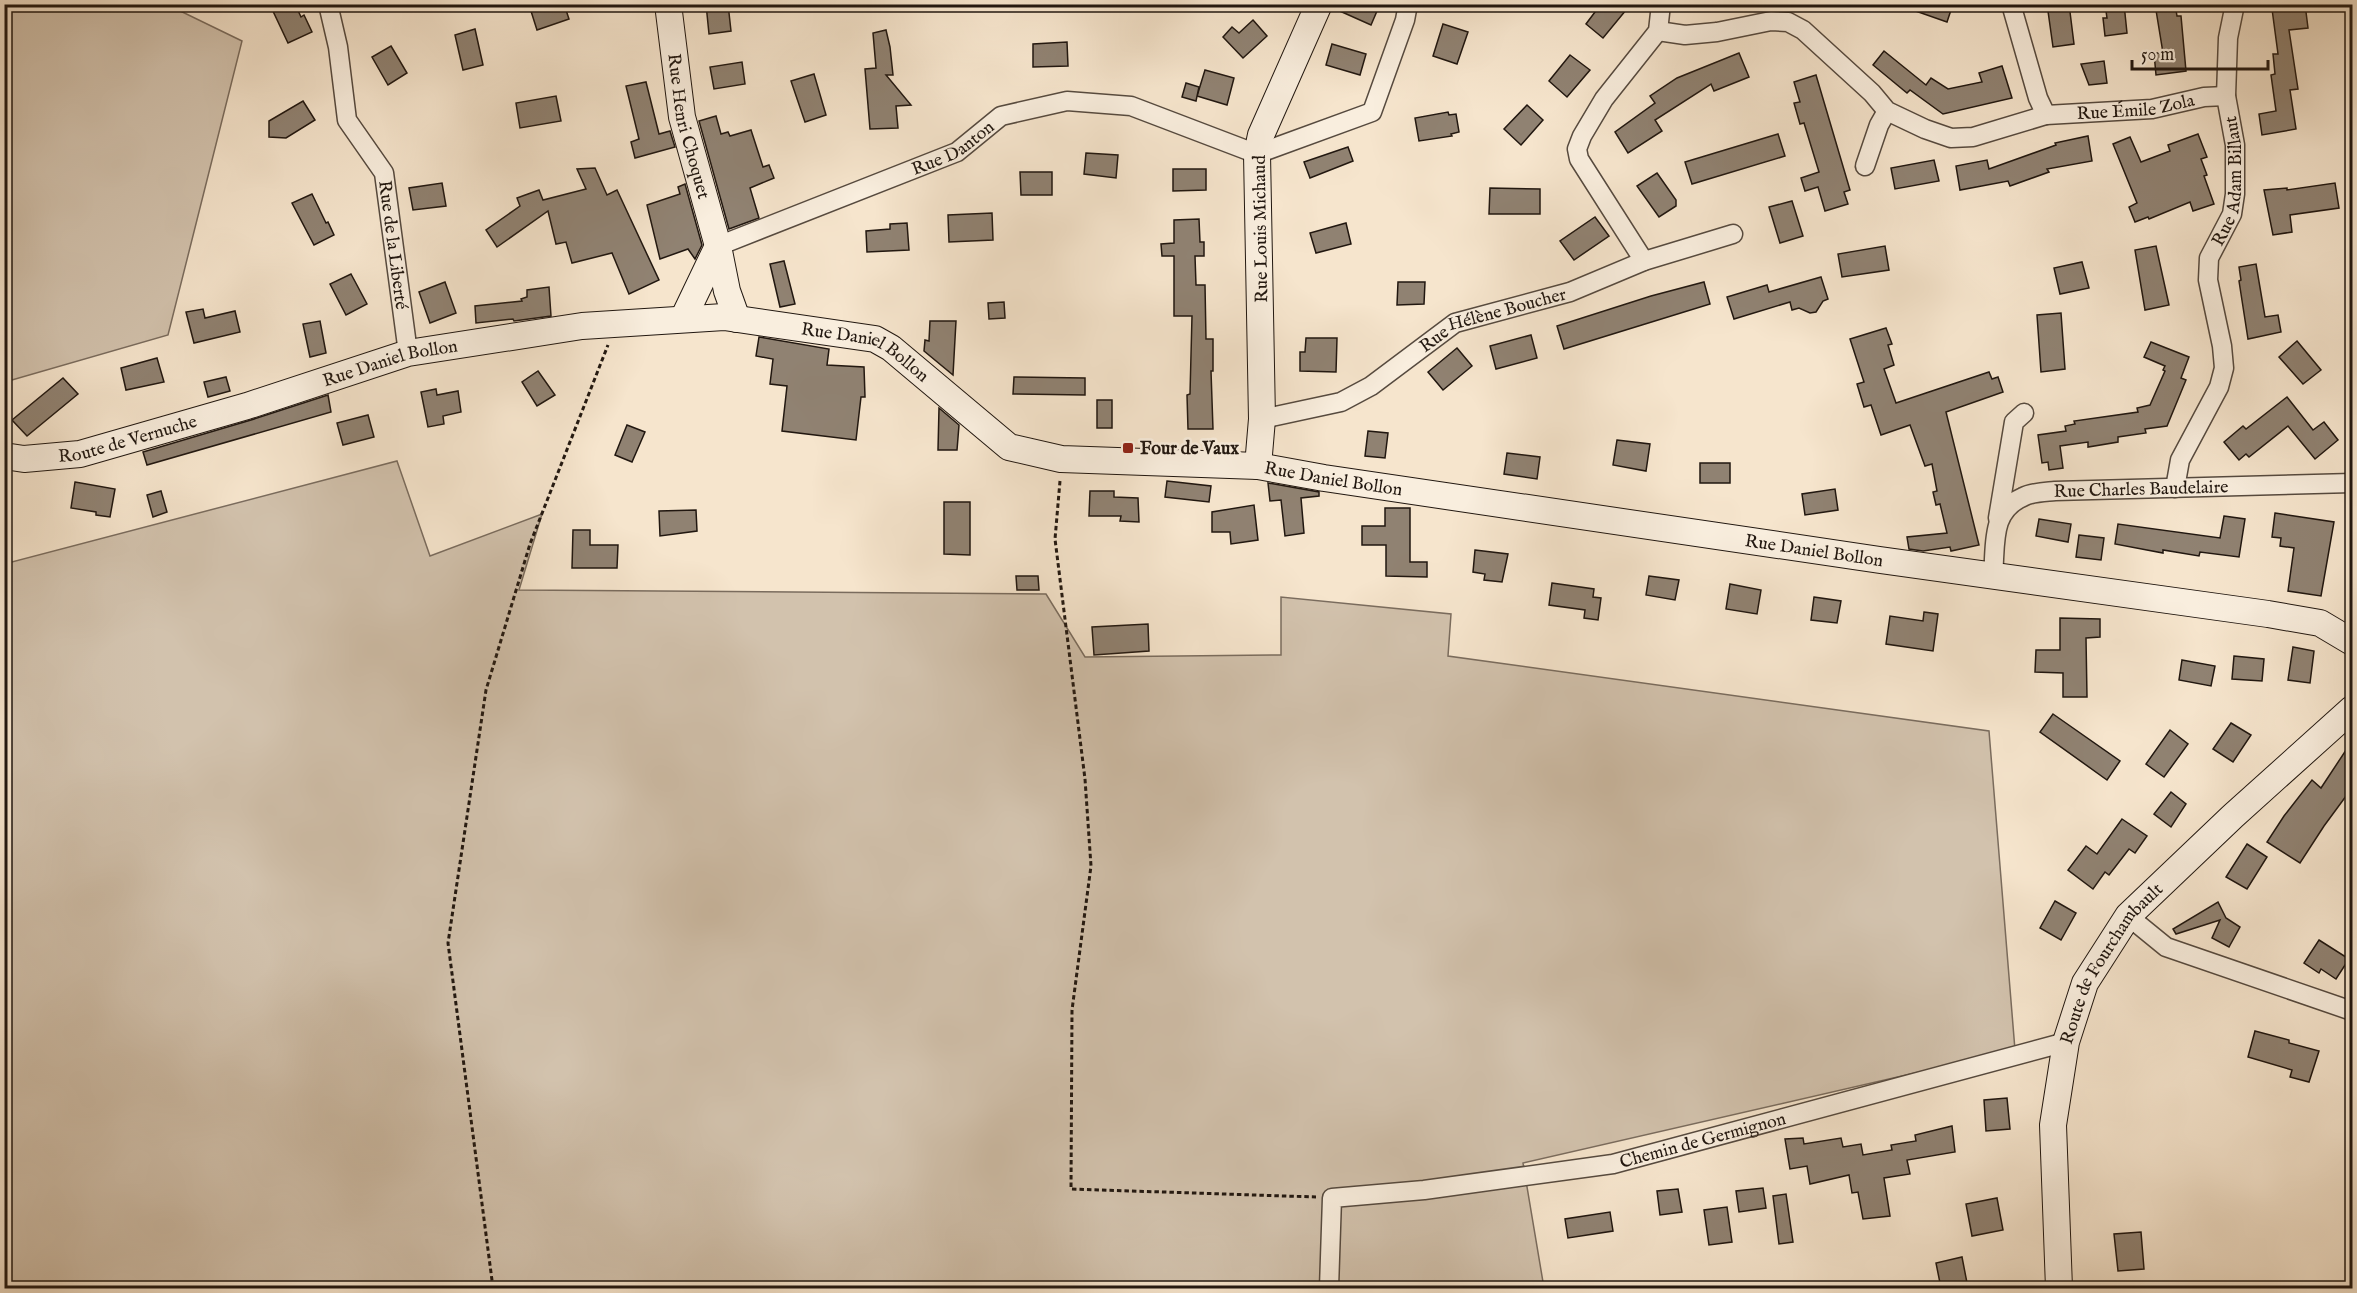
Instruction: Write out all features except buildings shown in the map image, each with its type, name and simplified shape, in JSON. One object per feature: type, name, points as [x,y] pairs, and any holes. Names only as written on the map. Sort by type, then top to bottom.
[{"type":"street","name":"Rue de la Liberté","points":[[328,4],[338,47],[347,120],[384,173],[408,353]]},
{"type":"street","name":"Rue Henri Choquet","points":[[668,4],[682,117],[718,246],[727,291],[737,319]]},
{"type":"street","name":"Rue Louis Michaud","points":[[1258,466],[1262,419],[1257,154],[1261,135],[1319,4]]},
{"type":"street","points":[[1257,154],[1372,112],[1405,20],[1408,4]]},
{"type":"street","points":[[1644,261],[1579,159],[1577,149],[1604,99],[1658,31],[1662,4]]},
{"type":"street","points":[[2011,4],[2036,90],[2046,115]]},
{"type":"street","name":"Rue Adam Billaut","points":[[2175,488],[2180,460],[2218,387],[2224,368],[2222,346],[2208,280],[2209,258],[2232,214],[2235,194],[2235,145],[2226,96],[2228,38],[2235,4]]},
{"type":"street","name":"Rue Émile Zola","points":[[1658,31],[1685,35],[1717,32],[1772,21],[1788,22],[1803,30],[1872,93],[1887,111],[1925,129],[1951,138],[1973,137],[2046,115],[2152,109],[2204,97],[2226,96]]},
{"type":"street","name":"Rue Danton","points":[[718,246],[957,152],[1001,116],[1067,101],[1131,106],[1257,154]]},
{"type":"street","points":[[1865,166],[1879,126],[1887,111]]},
{"type":"street","name":"Rue Hélène Boucher","points":[[1262,419],[1341,402],[1371,386],[1455,323],[1570,292],[1644,261],[1733,234]]},
{"type":"street","points":[[683,319],[718,246]]},
{"type":"street","name":"Rue Daniel Bollon","points":[[247,406],[408,353],[582,326],[683,319],[737,319],[875,339],[891,348],[1009,447],[1061,459],[1258,466],[2320,623],[2330,621],[2352,623]]},
{"type":"street","name":"Route de Vernuche","points":[[4,456],[24,459],[80,454],[247,406]]},
{"type":"street","points":[[1993,575],[1998,519],[2014,422],[2024,413]]},
{"type":"street","name":"Rue Charles Baudelaire","points":[[1998,519],[2006,507],[2024,496],[2055,491],[2352,483]]},
{"type":"street","name":"Rue Daniel Bollon","points":[[2320,623],[2352,642]]},
{"type":"street","name":"Route de Fourchambault","points":[[2059,1288],[2053,1125],[2066,1042],[2085,983],[2128,916],[2233,816],[2347,715],[2352,697]]},
{"type":"street","points":[[2128,916],[2166,947],[2352,1011]]},
{"type":"street","name":"Chemin de Germignon","points":[[1332,1198],[1424,1190],[1613,1164],[2066,1042]]},
{"type":"street","points":[[1329,1288],[1332,1198]]},
{"type":"path","points":[[493,1288],[448,943],[486,690],[530,544],[617,324]]},
{"type":"path","points":[[1061,459],[1055,539],[1085,778],[1091,866],[1072,1010],[1071,1189],[1332,1198]]},
{"type":"shaded area","points":[[5,4],[168,5],[242,41],[168,335],[5,382]]},
{"type":"shaded area","points":[[397,461],[430,556],[542,514],[519,590],[1046,594],[1085,657],[1281,655],[1281,597],[1451,614],[1448,656],[1989,731],[2015,1050],[1523,1163],[1544,1288],[5,1288],[4,564]]},
{"type":"place","name":"Four de Vaux","points":[[1128,448]]}]
